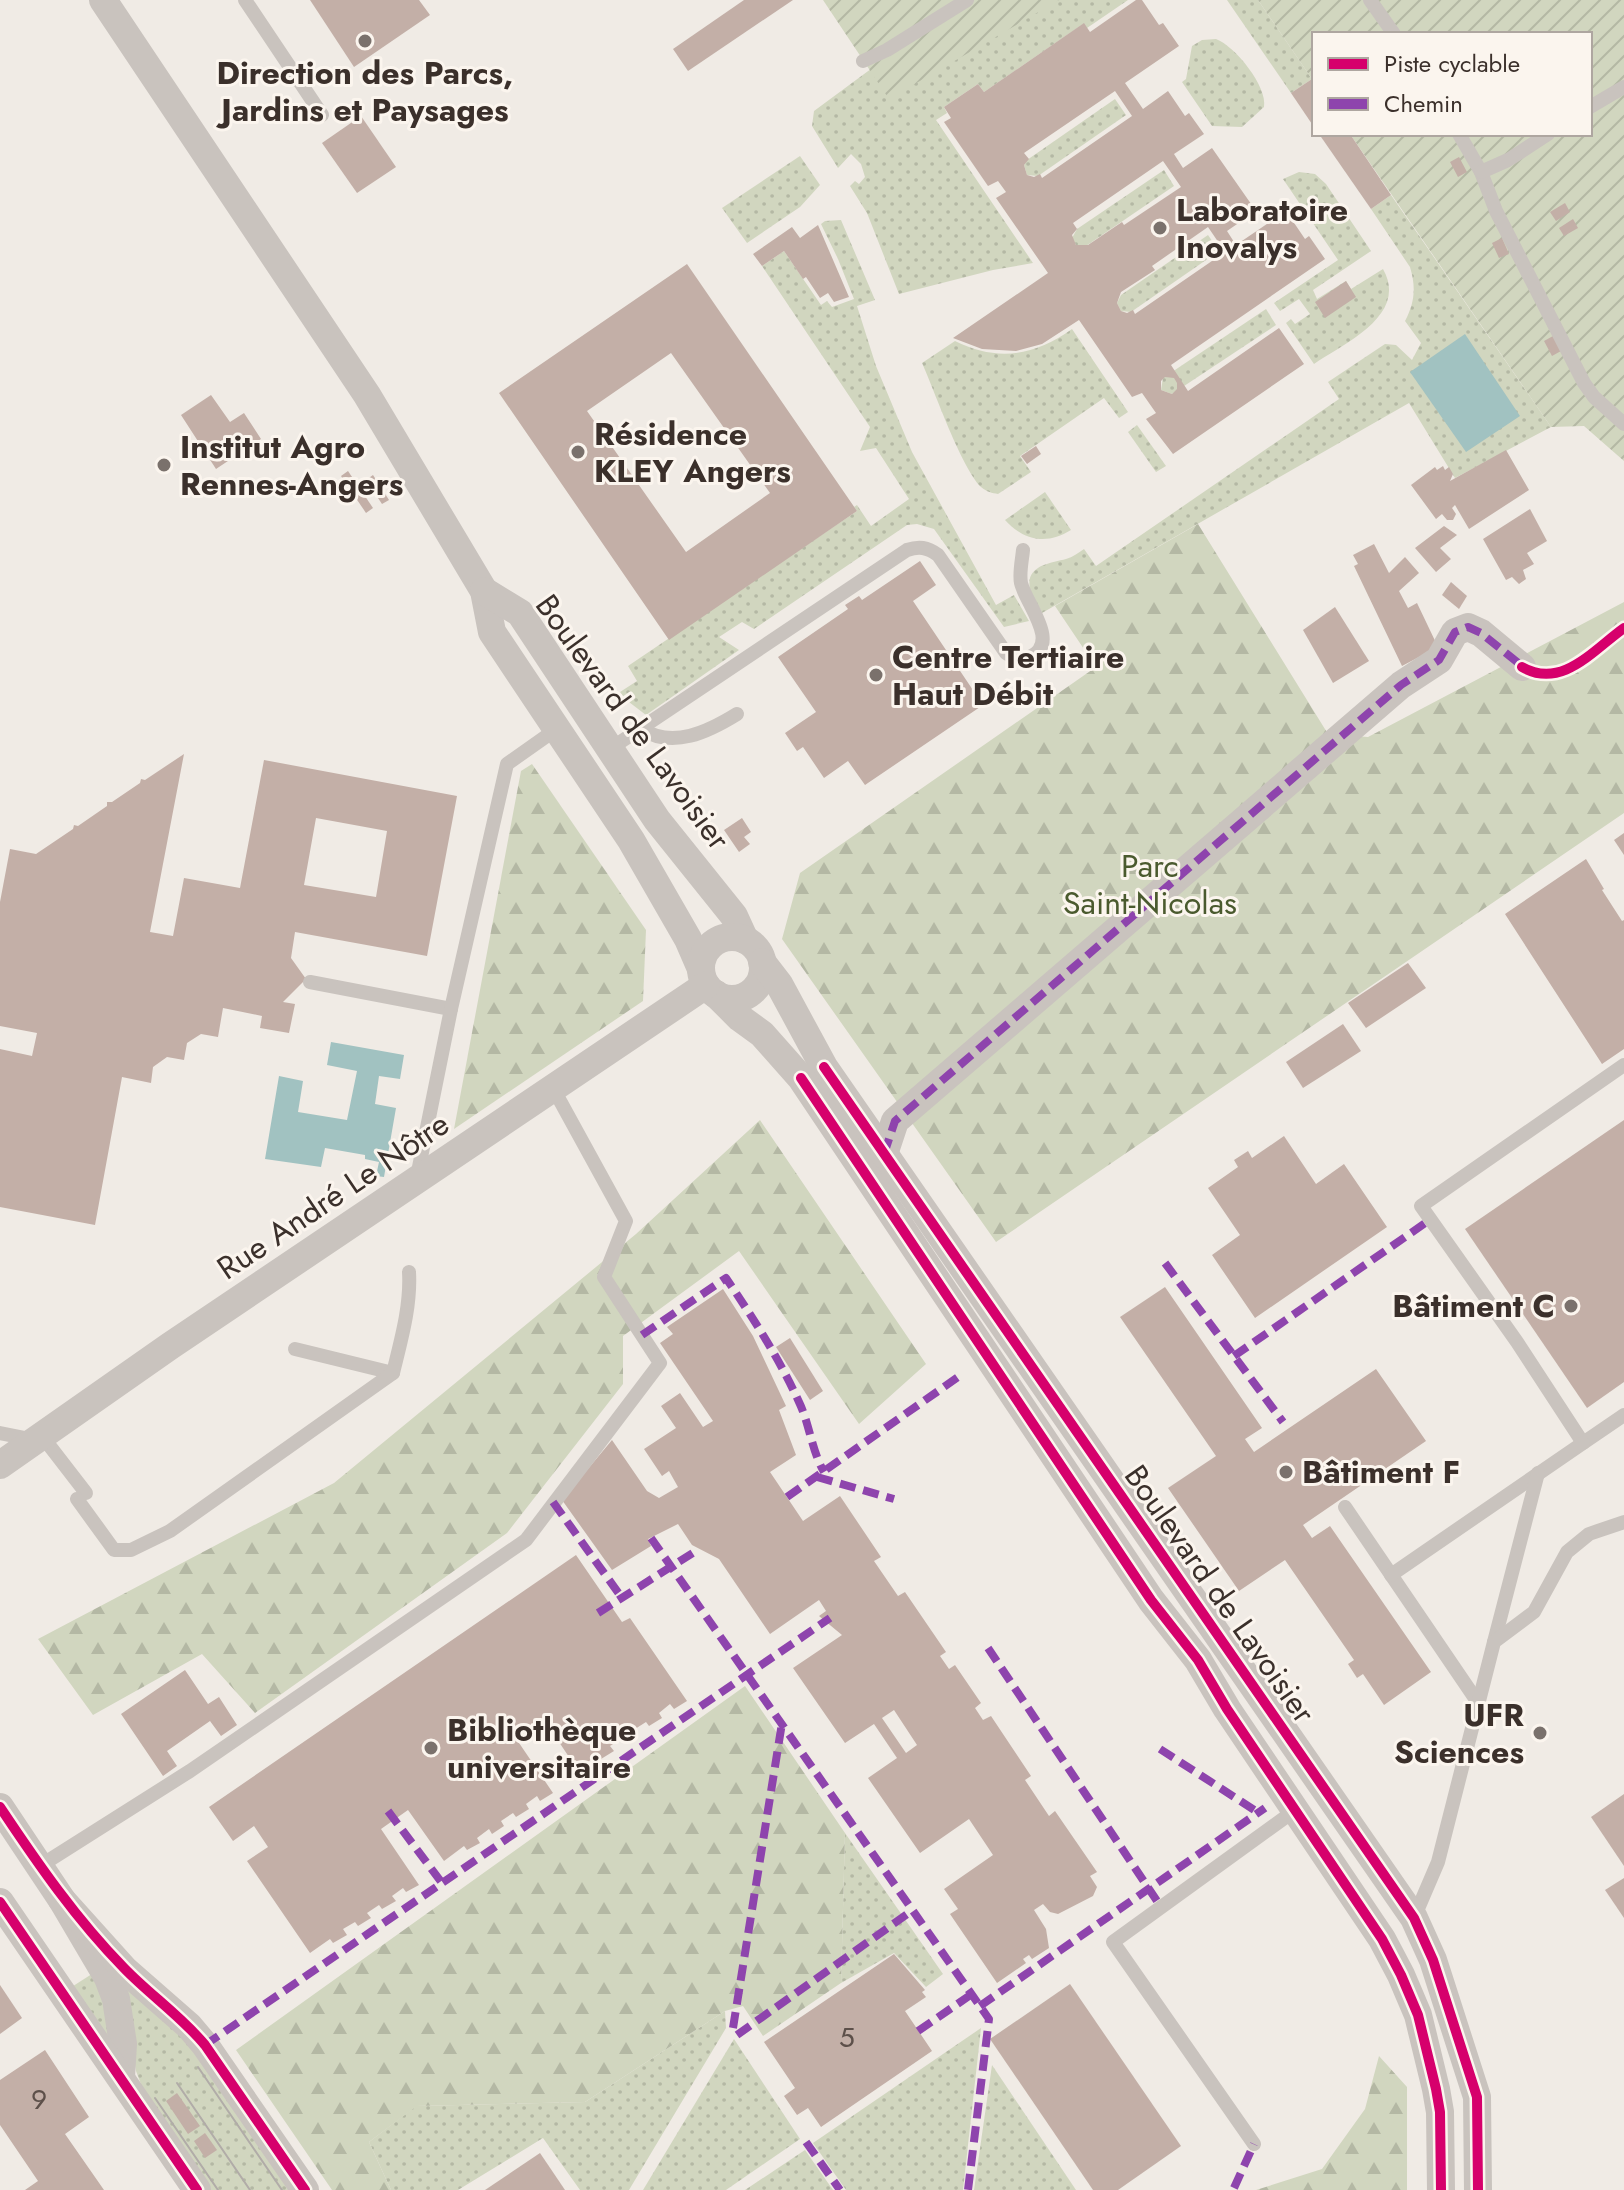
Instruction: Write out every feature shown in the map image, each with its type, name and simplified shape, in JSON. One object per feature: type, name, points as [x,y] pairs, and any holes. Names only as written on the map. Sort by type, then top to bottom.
[{"type":"street","name":"Boulevard de Lavoisier","points":[[103,0],[367,395],[484,591],[492,632],[631,840],[688,939],[707,983],[762,1034],[801,1078],[1151,1600],[1198,1660],[1294,1811],[1382,1939],[1418,2015],[1429,2055],[1440,2112],[1441,2190]]},
{"type":"street","name":"Boulevard de Lavoisier","points":[[484,591],[520,613],[657,820],[734,916],[754,951],[779,984],[824,1067],[1414,1918],[1433,1960],[1477,2097],[1478,2190]]},
{"type":"street","points":[[884,1154],[895,1121],[1401,685],[1439,660],[1455,632],[1468,627],[1481,633],[1522,667]]},
{"type":"street","points":[[727,937],[754,951],[760,981],[746,995],[728,999],[707,983],[706,950],[715,942],[727,937]]},
{"type":"street","name":"Rue André Le Nôtre","points":[[0,1465],[170,1346],[707,983]]},
{"type":"street","points":[[0,1807],[62,1900],[108,1978],[116,1999],[123,2044],[121,2077]]},
{"type":"street","points":[[62,1900],[125,1970],[189,2026],[205,2045],[305,2190]]},
{"type":"street","points":[[0,1902],[197,2190]]},
{"type":"lane","points":[[245,0],[322,115]]},
{"type":"lane","points":[[863,61],[887,50],[967,0]]},
{"type":"lane","points":[[1370,0],[1393,32]]},
{"type":"lane","points":[[1592,106],[1624,87]]},
{"type":"lane","points":[[1460,136],[1481,172],[1496,211],[1584,383],[1594,397],[1624,424]]},
{"type":"lane","points":[[1481,172],[1508,160],[1545,136]]},
{"type":"lane","points":[[610,749],[907,550],[915,548],[923,547],[938,555],[1006,653],[1019,659],[1032,656],[1038,651],[1044,637],[1020,580],[1023,550]]},
{"type":"lane","points":[[641,729],[661,738],[683,737],[712,728],[737,714]]},
{"type":"lane","points":[[417,1181],[451,1009],[507,764],[558,728]]},
{"type":"lane","points":[[310,982],[451,1009]]},
{"type":"lane","points":[[1583,1443],[1517,1342],[1421,1206],[1624,1065]]},
{"type":"lane","points":[[40,1866],[190,1771],[526,1540],[660,1363],[604,1277],[626,1221],[553,1088]]},
{"type":"lane","points":[[0,1433],[39,1438],[82,1496],[114,1550],[131,1550],[170,1531],[393,1373],[404,1328],[409,1272]]},
{"type":"lane","points":[[295,1349],[393,1373]]},
{"type":"lane","points":[[1391,1575],[1624,1415]]},
{"type":"lane","points":[[1414,1918],[1438,1862],[1538,1473]]},
{"type":"lane","points":[[1345,1507],[1479,1704]]},
{"type":"lane","points":[[1494,1642],[1534,1612],[1567,1552],[1589,1534],[1624,1522]]},
{"type":"lane","points":[[1254,2144],[1113,1942],[1294,1811]]},
{"type":"green space","points":[[823,0],[1059,0],[889,99]]},
{"type":"green space","points":[[1025,0],[1128,0],[1087,28],[1083,24],[984,92],[978,84],[944,107],[947,113],[936,120],[1033,263],[899,294],[867,213],[850,186],[855,181],[859,184],[865,177],[861,164],[851,154],[838,168],[812,126],[814,111],[879,63]]},
{"type":"green space","points":[[1227,0],[1258,0],[1312,79],[1291,93]]},
{"type":"green space","points":[[1258,0],[1624,0],[1624,461],[1584,426],[1551,427],[1351,136],[1592,136],[1592,32],[1312,32],[1312,79]]},
{"type":"green space","points":[[1216,39],[1249,68],[1264,99],[1264,107],[1242,127],[1212,126],[1182,82],[1186,79],[1192,46],[1202,40]]},
{"type":"green space","points":[[1115,99],[1126,115],[1038,176],[1027,175],[1024,165],[1027,160]]},
{"type":"green space","points":[[800,156],[820,185],[800,207],[747,243],[722,208]]},
{"type":"green space","points":[[1164,170],[1174,186],[1086,246],[1076,245],[1072,238],[1077,229]]},
{"type":"green space","points":[[1299,172],[1315,174],[1326,184],[1371,251],[1313,290],[1317,299],[1346,281],[1351,289],[1383,269],[1389,285],[1388,300],[1370,326],[1314,364],[1286,323],[1291,319],[1295,324],[1310,314],[1299,299],[1280,311],[1274,303],[1338,260],[1283,179]]},
{"type":"green space","points":[[1391,195],[1551,427],[1455,478],[1409,403],[1042,613],[1032,595],[1029,581],[1040,566],[1071,557],[1084,549],[1096,566],[1339,399],[1328,382],[1385,344],[1396,345],[1412,360],[1421,343],[1405,321],[1414,294],[1410,267],[1371,209]]},
{"type":"green space","points":[[841,220],[875,300],[857,306],[876,366],[912,452],[996,605],[1014,595],[1029,621],[1004,627],[934,529],[917,524],[907,525],[754,629],[742,622],[719,637],[739,650],[646,715],[620,692],[637,681],[628,666],[857,511],[854,507],[857,505],[871,526],[909,499],[876,448],[860,451],[870,427],[762,266],[784,251],[821,305],[827,301],[832,307],[854,299],[821,224]]},
{"type":"green space","points":[[1208,235],[1219,251],[1131,312],[1121,311],[1117,303],[1121,295]]},
{"type":"green space","points":[[1266,309],[1276,325],[1172,394],[1161,390],[1163,378]]},
{"type":"green space","points":[[1072,329],[1128,412],[1119,418],[1104,398],[1020,456],[1031,472],[998,494],[985,490],[965,463],[922,363],[955,341],[986,352],[1015,353],[1044,345]]},
{"type":"green space","points":[[1137,425],[1166,466],[1156,472],[1128,432]]},
{"type":"green space","points":[[1045,492],[1071,530],[1053,538],[1036,538],[1020,533],[1005,520]]},
{"type":"green space","name":"Parc Saint-Nicolas","points":[[1198,524],[1328,734],[1368,737],[1624,602],[1624,813],[996,1242],[782,939],[800,873],[1096,667],[1055,606]]},
{"type":"green space","points":[[532,764],[646,930],[643,1001],[454,1129],[521,771]]},
{"type":"green space","points":[[760,1120],[926,1364],[859,1424],[739,1251],[623,1336],[623,1384],[507,1533],[255,1713],[202,1654],[93,1715],[38,1639],[334,1483],[636,1234]]},
{"type":"green space","points":[[745,1686],[845,1833],[841,1983],[763,2036],[743,2006],[725,2011],[585,2102],[417,2106],[369,2142],[391,2190],[332,2190],[236,2050]]},
{"type":"green space","points":[[845,1833],[943,1974],[926,1987],[894,1953],[841,1983]]},
{"type":"green space","points":[[95,1972],[114,2044],[70,1988]]},
{"type":"green space","points":[[121,1980],[180,2031],[290,2190],[210,2190],[145,2095],[136,2071]]},
{"type":"green space","points":[[725,2011],[726,2028],[629,2190],[580,2190],[543,2138],[458,2190],[391,2190],[369,2142],[416,2106],[585,2102]]},
{"type":"green space","points":[[981,2028],[963,2190],[846,2190],[813,2143]]},
{"type":"green space","points":[[734,2039],[800,2139],[726,2190],[643,2190]]},
{"type":"green space","points":[[1379,2056],[1407,2087],[1407,2190],[1256,2190],[1322,2169],[1365,2109]]},
{"type":"green space","points":[[992,2065],[1076,2190],[974,2190]]},
{"type":"green space","points":[[805,2150],[833,2190],[745,2190]]},
{"type":"water","points":[[1465,334],[1520,416],[1466,452],[1410,372]]},
{"type":"water","points":[[331,1042],[404,1055],[400,1079],[379,1076],[375,1104],[396,1108],[384,1177],[376,1176],[379,1162],[365,1159],[365,1155],[325,1148],[321,1167],[265,1159],[279,1076],[303,1081],[298,1112],[347,1120],[357,1071],[327,1065]]},
{"type":"building","name":"Direction des Parcs, Jardins et Paysages","points":[[310,0],[419,0],[430,15],[354,67]]},
{"type":"building","points":[[744,0],[793,0],[688,71],[673,49]]},
{"type":"building","name":"Laboratoire Inovalys","points":[[1136,0],[1142,0],[1159,25],[1163,23],[1179,46],[1125,83],[1143,109],[1168,91],[1185,116],[1189,113],[1204,134],[1174,154],[1183,168],[1212,148],[1256,211],[1227,231],[1236,245],[1286,211],[1305,239],[1309,236],[1325,259],[1171,365],[1188,391],[1279,328],[1304,364],[1173,454],[1146,419],[1156,413],[1142,393],[1132,397],[1079,320],[1042,344],[1016,351],[982,349],[953,338],[1048,273],[996,198],[1006,192],[998,181],[988,186],[944,122],[951,118],[944,107],[978,84],[984,92],[1084,23],[1090,32]],"holes":[[[1115,91],[1132,116],[1042,178],[1040,174],[1034,177],[1027,175],[1024,165],[1029,159],[1024,153]],[[1163,161],[1181,187],[1088,245],[1076,245],[1072,235],[1077,229],[1073,223]],[[1208,227],[1225,252],[1135,314],[1133,310],[1127,313],[1121,311],[1117,303],[1121,292],[1155,270],[1152,266]],[[1165,377],[1174,378],[1177,389],[1172,394],[1161,390],[1161,381]]]},
{"type":"building","points":[[1312,79],[1312,124],[1291,93]]},
{"type":"building","points":[[361,116],[396,167],[357,193],[322,143]]},
{"type":"building","points":[[1320,136],[1351,136],[1391,195],[1371,209]]},
{"type":"building","points":[[1459,157],[1467,172],[1458,177],[1450,162]]},
{"type":"building","points":[[1565,203],[1570,212],[1556,221],[1550,212]]},
{"type":"building","points":[[1573,219],[1578,228],[1564,236],[1559,228]]},
{"type":"building","points":[[818,225],[849,297],[834,302],[828,293],[820,298],[784,251],[762,266],[753,254],[792,227],[800,238]]},
{"type":"building","points":[[1502,238],[1509,254],[1499,258],[1492,243]]},
{"type":"building","name":"Résidence KLEY Angers","points":[[687,264],[857,511],[669,640],[499,393]],"holes":[[[671,353],[770,493],[686,552],[587,411]]]},
{"type":"building","points":[[1346,281],[1356,297],[1325,318],[1315,302]]},
{"type":"building","points":[[1553,336],[1561,351],[1552,356],[1544,341]]},
{"type":"building","points":[[211,395],[230,422],[244,413],[261,439],[216,469],[181,415]]},
{"type":"building","points":[[1036,446],[1041,454],[1027,464],[1021,456]]},
{"type":"building","points":[[1506,450],[1529,490],[1469,529],[1455,505],[1452,508],[1456,514],[1453,520],[1447,520],[1442,514],[1436,519],[1411,485],[1435,467],[1437,470],[1443,466],[1445,470],[1449,467],[1453,474],[1450,481]]},
{"type":"building","points":[[348,471],[373,508],[366,513],[341,476]]},
{"type":"building","points":[[373,475],[389,500],[382,504],[366,480]]},
{"type":"building","points":[[1530,509],[1547,541],[1527,553],[1534,564],[1523,570],[1526,579],[1519,584],[1512,577],[1506,580],[1483,539]]},
{"type":"building","points":[[1444,526],[1457,535],[1440,548],[1451,559],[1436,572],[1415,548]]},
{"type":"building","points":[[1374,544],[1389,573],[1405,557],[1419,573],[1399,591],[1408,608],[1417,603],[1438,647],[1402,666],[1354,566],[1358,564],[1353,555]]},
{"type":"building","name":"Centre Tertiaire Haut Débit","points":[[920,561],[936,585],[913,601],[983,705],[865,785],[848,761],[824,778],[803,747],[797,751],[785,733],[816,712],[778,657],[848,609],[845,605],[859,596],[862,600]]},
{"type":"building","points":[[1451,582],[1467,596],[1459,609],[1442,595]]},
{"type":"building","points":[[1335,607],[1369,661],[1333,683],[1303,630]]},
{"type":"building","points":[[184,754],[150,932],[173,936],[184,878],[240,888],[264,760],[457,796],[427,956],[295,932],[291,958],[306,979],[283,1002],[295,1004],[289,1033],[260,1028],[262,1016],[223,1008],[218,1037],[201,1034],[187,1043],[184,1060],[167,1057],[153,1067],[151,1083],[122,1077],[95,1225],[0,1207],[0,1049],[32,1056],[37,1033],[0,1026],[0,902],[10,849],[36,854],[73,829],[74,825],[78,826],[107,806],[107,802],[112,802],[140,783],[141,779],[145,780]],"holes":[[[316,818],[387,831],[376,897],[304,885]]]},
{"type":"building","points":[[742,818],[751,832],[744,837],[750,844],[739,852],[724,830]]},
{"type":"building","points":[[1624,833],[1624,855],[1614,840]]},
{"type":"building","points":[[1586,859],[1602,890],[1624,920],[1624,1049],[1602,1064],[1505,914]]},
{"type":"building","points":[[1408,963],[1426,988],[1366,1028],[1348,1003]]},
{"type":"building","points":[[1343,1024],[1361,1051],[1303,1088],[1286,1062]]},
{"type":"building","name":"Bâtiment C","points":[[1624,1120],[1624,1382],[1587,1408],[1465,1229]]},
{"type":"building","points":[[1284,1136],[1316,1184],[1344,1164],[1387,1227],[1255,1318],[1212,1255],[1240,1235],[1208,1188],[1238,1167],[1234,1160],[1248,1151],[1252,1158]]},
{"type":"building","points":[[1165,1287],[1262,1428],[1245,1439],[1254,1452],[1376,1369],[1426,1441],[1303,1525],[1312,1538],[1330,1526],[1431,1672],[1384,1705],[1363,1674],[1357,1678],[1348,1664],[1354,1660],[1285,1560],[1239,1591],[1168,1488],[1216,1456],[1120,1317]]},
{"type":"building","points":[[723,1289],[753,1336],[786,1406],[779,1410],[796,1455],[770,1472],[803,1521],[840,1496],[881,1557],[874,1561],[898,1596],[905,1592],[946,1652],[940,1656],[949,1669],[955,1665],[981,1703],[975,1708],[983,1720],[991,1716],[1031,1776],[1025,1780],[1049,1816],[1055,1811],[1097,1872],[1090,1876],[1097,1887],[1093,1896],[1058,1914],[1050,1912],[1043,1904],[1034,1910],[1046,1929],[1049,1948],[1032,1959],[1029,1955],[1023,1959],[1026,1963],[997,1983],[950,1914],[958,1909],[944,1889],[993,1855],[969,1819],[920,1853],[868,1778],[897,1758],[874,1724],[845,1743],[793,1668],[842,1635],[819,1616],[826,1611],[819,1600],[770,1634],[719,1559],[692,1545],[678,1524],[648,1539],[651,1546],[612,1570],[562,1500],[612,1440],[647,1491],[659,1498],[678,1487],[669,1471],[662,1476],[644,1449],[676,1428],[661,1406],[680,1393],[703,1427],[713,1421],[660,1343],[673,1334],[667,1327]],"holes":[[[894,1710],[917,1745],[906,1753],[882,1718]]]},
{"type":"building","points":[[790,1338],[823,1391],[810,1400],[776,1347]]},
{"type":"building","points":[[576,1555],[622,1622],[630,1618],[687,1701],[674,1709],[670,1704],[659,1713],[662,1718],[649,1726],[646,1722],[635,1729],[638,1734],[625,1742],[622,1738],[610,1746],[614,1751],[601,1759],[598,1755],[577,1769],[543,1718],[515,1737],[553,1793],[540,1801],[537,1796],[526,1804],[529,1809],[516,1817],[513,1813],[501,1821],[504,1826],[492,1834],[489,1829],[477,1838],[480,1843],[467,1850],[464,1846],[444,1861],[408,1810],[381,1829],[419,1885],[406,1892],[403,1888],[392,1896],[396,1901],[382,1909],[379,1905],[367,1913],[371,1918],[358,1926],[355,1922],[343,1929],[347,1935],[333,1943],[330,1939],[310,1953],[247,1861],[268,1847],[254,1826],[233,1841],[209,1807]]},
{"type":"building","points":[[185,1670],[208,1704],[219,1697],[237,1725],[221,1736],[210,1721],[167,1751],[177,1766],[163,1776],[121,1714]]},
{"type":"building","points":[[1624,1794],[1624,1866],[1591,1817]]},
{"type":"building","points":[[1624,1878],[1624,1918],[1605,1890]]},
{"type":"building","points":[[894,1954],[925,1990],[922,1992],[926,1997],[905,2011],[932,2051],[821,2127],[808,2108],[797,2115],[784,2096],[795,2088],[764,2042]]},
{"type":"building","points":[[1070,1984],[1181,2146],[1118,2190],[1093,2190],[990,2039]]},
{"type":"building","points":[[0,1985],[22,2018],[0,2034]]},
{"type":"building","points":[[45,2050],[89,2117],[65,2134],[104,2190],[25,2190],[38,2181],[0,2125],[0,2080]]},
{"type":"building","points":[[177,2093],[200,2126],[188,2134],[166,2101]]},
{"type":"building","points":[[205,2133],[217,2150],[205,2158],[194,2141]]},
{"type":"building","points":[[540,2153],[565,2190],[485,2190]]},
{"type":"tram line","points":[[198,2067],[282,2190]]},
{"type":"tram line","points":[[177,2083],[250,2190]]},
{"type":"tram line","points":[[155,2098],[218,2190]]},
{"type":"marked path","points":[[884,1154],[895,1121],[1401,685],[1439,660],[1455,632],[1468,627],[1481,633],[1527,670]]},
{"type":"marked path","points":[[1234,1356],[1431,1219]]},
{"type":"marked path","points":[[1165,1263],[1283,1422]]},
{"type":"marked path","points":[[642,1335],[726,1278],[765,1338],[791,1386],[824,1472]]},
{"type":"marked path","points":[[787,1497],[961,1375]]},
{"type":"marked path","points":[[817,1477],[894,1499]]},
{"type":"marked path","points":[[553,1502],[622,1598]]},
{"type":"marked path","points":[[651,1538],[989,2019],[968,2190]]},
{"type":"marked path","points":[[598,1613],[699,1549]]},
{"type":"marked path","points":[[205,2045],[830,1618]]},
{"type":"marked path","points":[[988,1648],[1161,1907]]},
{"type":"marked path","points":[[733,2028],[782,1723]]},
{"type":"marked path","points":[[1160,1749],[1259,1813]]},
{"type":"marked path","points":[[980,2006],[1265,1808]]},
{"type":"marked path","points":[[388,1811],[442,1883]]},
{"type":"marked path","points":[[737,2035],[913,1910]]},
{"type":"marked path","points":[[918,2031],[972,1994]]},
{"type":"marked path","points":[[806,2142],[840,2190]]},
{"type":"marked path","points":[[1234,2188],[1254,2144]]},
{"type":"cycle path","points":[[1522,667],[1537,673],[1564,671],[1624,628]]},
{"type":"cycle path","points":[[824,1067],[1414,1918],[1433,1960],[1477,2097],[1478,2190]]},
{"type":"cycle path","points":[[801,1078],[1151,1600],[1198,1660],[1227,1709],[1382,1939],[1418,2015],[1436,2089],[1440,2112],[1441,2190]]},
{"type":"cycle path","points":[[0,1807],[43,1870],[90,1930],[124,1968],[205,2045],[305,2190]]},
{"type":"cycle path","points":[[0,1902],[197,2190]]},
{"type":"place","name":"Direction des Parcs, Jardins et Paysages","points":[[365,41]]},
{"type":"place","name":"Laboratoire Inovalys","points":[[1160,228]]},
{"type":"place","name":"Résidence KLEY Angers","points":[[578,452]]},
{"type":"place","name":"Institut Agro Rennes-Angers","points":[[164,465]]},
{"type":"place","name":"Centre Tertiaire Haut Débit","points":[[876,675]]},
{"type":"place","name":"Bâtiment C","points":[[1571,1306]]},
{"type":"place","name":"Bâtiment F","points":[[1286,1472]]},
{"type":"place","name":"UFR Sciences","points":[[1540,1733]]},
{"type":"place","name":"Bibliothèque universitaire","points":[[431,1748]]}]
